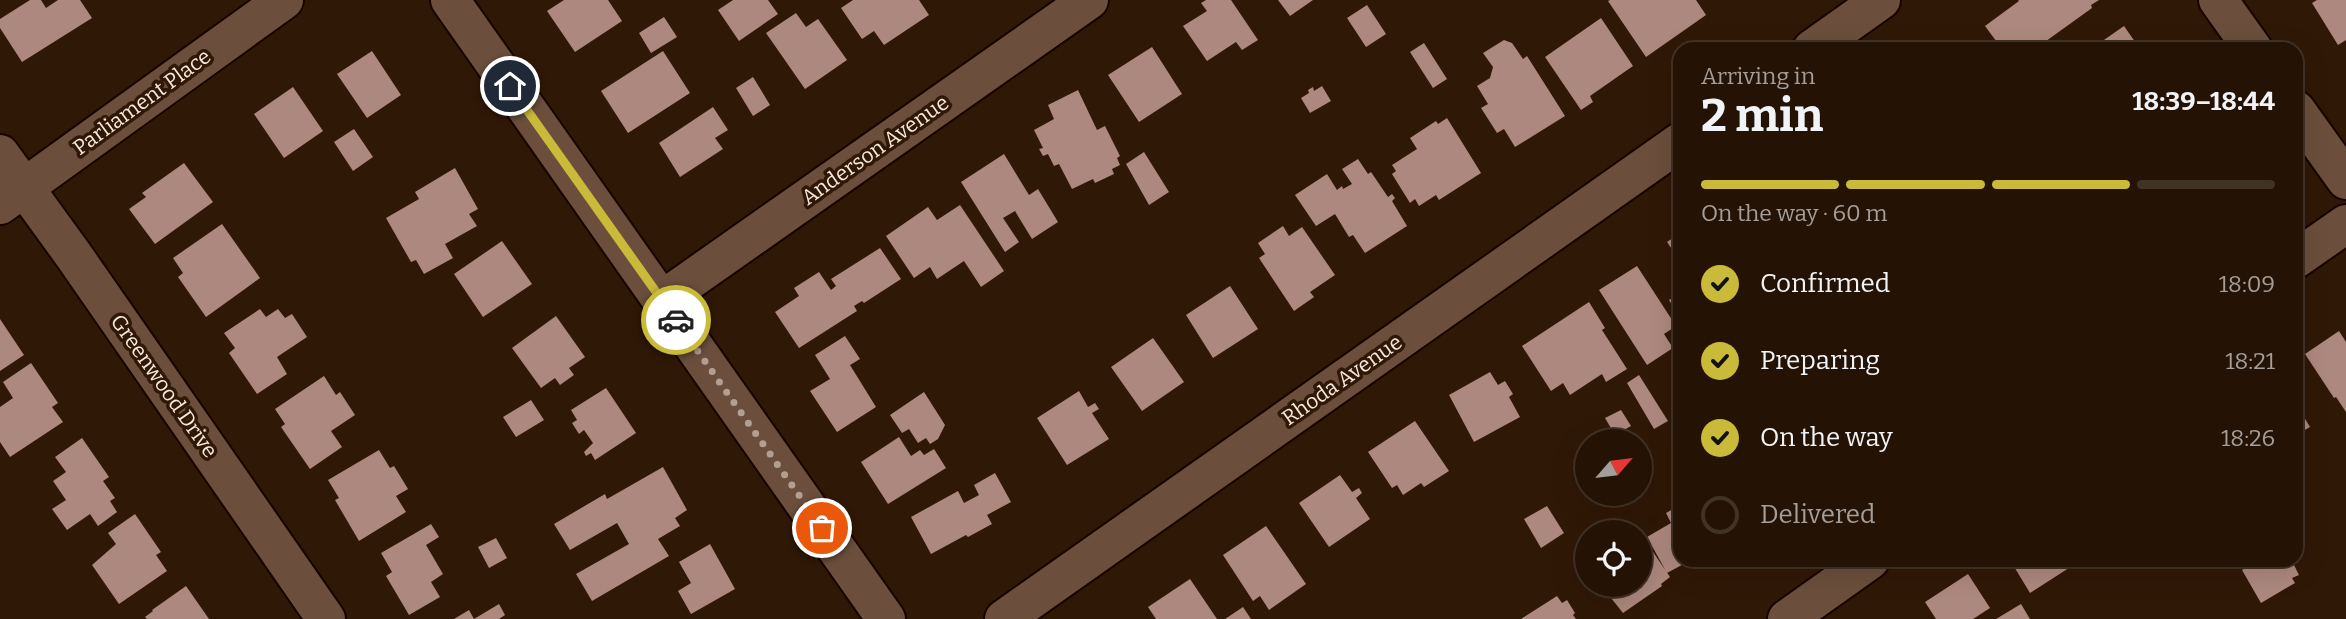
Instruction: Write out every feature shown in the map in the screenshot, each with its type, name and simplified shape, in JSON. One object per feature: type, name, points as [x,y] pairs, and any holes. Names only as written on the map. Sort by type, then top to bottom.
[{"type":"street","name":"Parliament Place","points":[[12,196],[284,0]]},
{"type":"street","points":[[450,0],[886,619]]},
{"type":"street","name":"Anderson Avenue","points":[[662,300],[1089,0]]},
{"type":"street","points":[[1822,42],[1881,0]]},
{"type":"street","points":[[2218,0],[2248,42]]},
{"type":"street","points":[[2303,120],[2346,180]]},
{"type":"street","name":"Rhoda Avenue","points":[[1004,619],[1673,147]]},
{"type":"street","name":"Greenwood Drive","points":[[0,154],[12,196],[74,256],[326,619]]},
{"type":"street","points":[[2303,254],[2346,224]]},
{"type":"street","points":[[1787,619],[1860,567]]},
{"type":"building","points":[[30,0],[41,0],[46,8],[58,0],[80,0],[92,18],[22,62],[0,28],[0,19]]},
{"type":"building","points":[[564,0],[608,0],[622,21],[575,52],[547,11]]},
{"type":"building","points":[[733,0],[768,0],[778,14],[739,41],[718,10]]},
{"type":"building","points":[[853,0],[919,0],[929,15],[884,45],[874,31],[862,39],[841,8]]},
{"type":"building","points":[[1206,0],[1231,0],[1258,40],[1242,50],[1236,42],[1207,61],[1183,26],[1207,11],[1201,3]]},
{"type":"building","points":[[1278,0],[1313,0],[1290,16]]},
{"type":"building","points":[[1696,0],[1706,15],[1646,57],[1608,1]]},
{"type":"building","points":[[2099,0],[2045,42],[1997,42],[1985,26],[2019,1]]},
{"type":"building","points":[[2317,0],[2346,0],[2346,40],[2338,45],[2312,3]]},
{"type":"building","points":[[1367,5],[1386,34],[1366,47],[1347,18]]},
{"type":"building","points":[[796,13],[806,27],[818,19],[847,60],[805,89],[766,33]]},
{"type":"building","points":[[664,17],[677,37],[651,53],[639,33]]},
{"type":"building","points":[[1601,18],[1633,66],[1590,96],[1593,102],[1581,110],[1545,57]]},
{"type":"building","points":[[2124,26],[2135,42],[2101,42]]},
{"type":"building","points":[[1504,40],[1512,43],[1523,59],[1527,56],[1565,116],[1515,147],[1504,129],[1497,133],[1481,108],[1488,104],[1477,86],[1490,78],[1493,67],[1483,53]]},
{"type":"building","points":[[1424,43],[1447,79],[1433,88],[1410,52]]},
{"type":"building","points":[[1152,47],[1182,94],[1139,122],[1108,75]]},
{"type":"building","points":[[372,51],[401,95],[367,118],[337,74]]},
{"type":"building","points":[[663,51],[690,93],[628,133],[601,91]]},
{"type":"building","points":[[753,77],[770,105],[753,116],[736,88]]},
{"type":"building","points":[[1322,86],[1331,101],[1310,113],[1301,98],[1313,87],[1314,91]]},
{"type":"building","points":[[293,87],[323,131],[284,158],[254,114]]},
{"type":"building","points":[[1078,90],[1097,130],[1105,126],[1120,156],[1117,158],[1120,165],[1112,169],[1114,174],[1095,183],[1093,179],[1072,189],[1059,164],[1054,166],[1048,154],[1043,156],[1039,149],[1043,148],[1034,130],[1054,119],[1048,105]]},
{"type":"building","points":[[713,107],[728,130],[715,138],[723,149],[680,177],[659,143]]},
{"type":"building","points":[[1447,118],[1481,173],[1439,200],[1436,195],[1419,206],[1415,199],[1410,203],[1392,174],[1396,171],[1392,165],[1417,149],[1410,138],[1436,121],[1438,124]]},
{"type":"building","points":[[354,129],[373,157],[353,171],[334,142]]},
{"type":"building","points":[[1144,152],[1169,192],[1149,205],[1126,164]]},
{"type":"building","points":[[1004,154],[1029,195],[1038,189],[1058,222],[1032,239],[1015,211],[1003,218],[1019,242],[1005,252],[961,182]]},
{"type":"building","points":[[1358,159],[1368,174],[1371,172],[1388,197],[1392,194],[1395,198],[1392,201],[1407,226],[1365,253],[1353,235],[1349,237],[1335,214],[1316,226],[1295,195],[1327,174],[1337,190],[1352,184],[1342,169]]},
{"type":"building","points":[[184,163],[213,202],[155,244],[129,209],[146,197],[142,193]]},
{"type":"building","points":[[455,168],[478,209],[469,214],[477,226],[445,244],[453,258],[424,274],[416,260],[411,262],[386,218],[419,199],[415,192]]},
{"type":"building","points":[[960,205],[1004,271],[981,287],[964,261],[937,279],[930,267],[914,278],[886,236],[928,207],[937,220]]},
{"type":"building","points":[[222,224],[260,278],[206,317],[178,277],[183,273],[173,258]]},
{"type":"building","points":[[1283,226],[1289,236],[1302,227],[1335,275],[1310,292],[1314,297],[1294,311],[1259,258],[1265,254],[1258,243]]},
{"type":"building","points":[[1673,238],[1673,251],[1667,242]]},
{"type":"building","points":[[502,241],[532,284],[483,317],[454,274]]},
{"type":"building","points":[[880,248],[901,279],[864,303],[862,301],[854,306],[857,311],[799,348],[775,312],[799,296],[794,288],[819,272],[831,290],[836,286],[831,279]]},
{"type":"building","points":[[1637,266],[1673,321],[1673,328],[1664,334],[1673,348],[1647,365],[1599,290]]},
{"type":"building","points":[[1230,286],[1258,329],[1213,358],[1186,315]]},
{"type":"building","points":[[1589,302],[1605,328],[1602,330],[1627,369],[1606,382],[1602,374],[1570,395],[1563,383],[1551,391],[1522,346]]},
{"type":"building","points":[[260,309],[266,317],[278,309],[285,318],[292,314],[307,337],[277,357],[287,374],[257,394],[229,353],[235,348],[224,333]]},
{"type":"building","points":[[556,316],[585,357],[569,368],[574,375],[560,385],[555,378],[541,388],[512,348]]},
{"type":"building","points":[[0,319],[24,355],[0,371]]},
{"type":"building","points":[[2339,331],[2346,342],[2346,412],[2305,354]]},
{"type":"building","points":[[845,336],[860,359],[850,365],[876,407],[837,432],[810,391],[830,379],[815,355]]},
{"type":"building","points":[[1153,338],[1184,382],[1142,411],[1111,367]]},
{"type":"building","points":[[31,363],[58,403],[52,407],[63,422],[10,457],[0,442],[0,407],[13,398],[3,382]]},
{"type":"building","points":[[1490,372],[1498,385],[1505,381],[1513,394],[1509,397],[1520,417],[1474,442],[1449,395]]},
{"type":"building","points":[[1639,375],[1668,421],[1654,429],[1627,383]]},
{"type":"building","points":[[324,376],[336,395],[340,392],[355,415],[331,431],[342,447],[310,469],[281,427],[285,424],[275,409]]},
{"type":"building","points":[[606,388],[636,433],[595,460],[591,453],[586,456],[584,452],[593,443],[584,430],[579,434],[572,423],[577,420],[571,410]]},
{"type":"building","points":[[1079,391],[1088,407],[1095,403],[1099,409],[1092,413],[1109,439],[1067,465],[1037,418]]},
{"type":"building","points":[[924,392],[945,425],[938,439],[930,444],[926,438],[918,443],[909,429],[902,433],[890,415]]},
{"type":"building","points":[[531,400],[544,420],[516,437],[503,417]]},
{"type":"building","points":[[1621,410],[1631,426],[1626,429],[1611,429],[1605,418]]},
{"type":"building","points":[[2303,416],[2310,427],[2303,431]]},
{"type":"building","points":[[1415,421],[1449,471],[1424,487],[1421,483],[1403,495],[1397,485],[1392,488],[1368,452]]},
{"type":"building","points":[[899,437],[911,456],[920,450],[924,455],[934,449],[946,468],[888,504],[861,462]]},
{"type":"building","points":[[82,438],[109,477],[103,481],[115,498],[110,501],[117,512],[98,526],[90,514],[67,530],[52,509],[66,500],[53,481],[66,472],[55,457]]},
{"type":"building","points":[[379,450],[390,468],[394,466],[408,489],[396,496],[406,512],[359,541],[335,500],[339,498],[328,480]]},
{"type":"building","points":[[663,467],[687,510],[675,518],[680,526],[658,539],[669,556],[592,601],[576,574],[629,544],[617,523],[570,550],[554,524],[605,494],[607,499]]},
{"type":"building","points":[[995,473],[1011,502],[987,515],[992,524],[931,554],[911,517],[958,491],[964,503],[979,495],[974,485]]},
{"type":"building","points":[[1340,475],[1352,492],[1359,488],[1362,493],[1356,498],[1370,519],[1329,547],[1299,503]]},
{"type":"building","points":[[1547,506],[1564,533],[1541,548],[1524,519]]},
{"type":"building","points":[[1673,509],[1673,567],[1678,567],[1667,573],[1652,546],[1652,534],[1671,523],[1666,513]]},
{"type":"building","points":[[135,514],[161,552],[156,555],[167,571],[119,604],[92,565],[116,544],[108,533]]},
{"type":"building","points":[[431,524],[439,537],[426,545],[443,574],[431,582],[440,597],[409,615],[386,576],[392,572],[381,553]]},
{"type":"building","points":[[1266,526],[1306,584],[1269,610],[1260,596],[1253,601],[1223,555]]},
{"type":"building","points":[[496,538],[507,558],[489,568],[478,547]]},
{"type":"building","points":[[710,544],[735,589],[691,614],[678,591],[691,583],[679,562]]},
{"type":"building","points":[[1652,550],[1670,577],[1652,593]]},
{"type":"building","points":[[2014,567],[2070,567],[2030,593]]},
{"type":"building","points":[[2247,567],[2295,567],[2299,575],[2292,578],[2295,583],[2261,603],[2242,570]]},
{"type":"building","points":[[1968,574],[1990,608],[1973,619],[1936,619],[1925,602]]},
{"type":"building","points":[[1190,579],[1217,619],[1156,619],[1148,607]]},
{"type":"building","points":[[186,586],[209,619],[145,617],[152,610]]},
{"type":"building","points":[[1557,596],[1562,603],[1567,600],[1576,619],[1521,619]]},
{"type":"building","points":[[1610,597],[1646,597],[1623,613]]},
{"type":"building","points":[[499,604],[505,615],[499,619],[474,619]]},
{"type":"building","points":[[2021,604],[2030,619],[1996,619]]},
{"type":"building","points":[[1243,607],[1251,619],[1225,619]]},
{"type":"building","points":[[469,610],[474,619],[454,619]]},
{"type":"way so far","points":[[676,320],[822,528]]},
{"type":"route","points":[[510,86],[676,320]]}]
